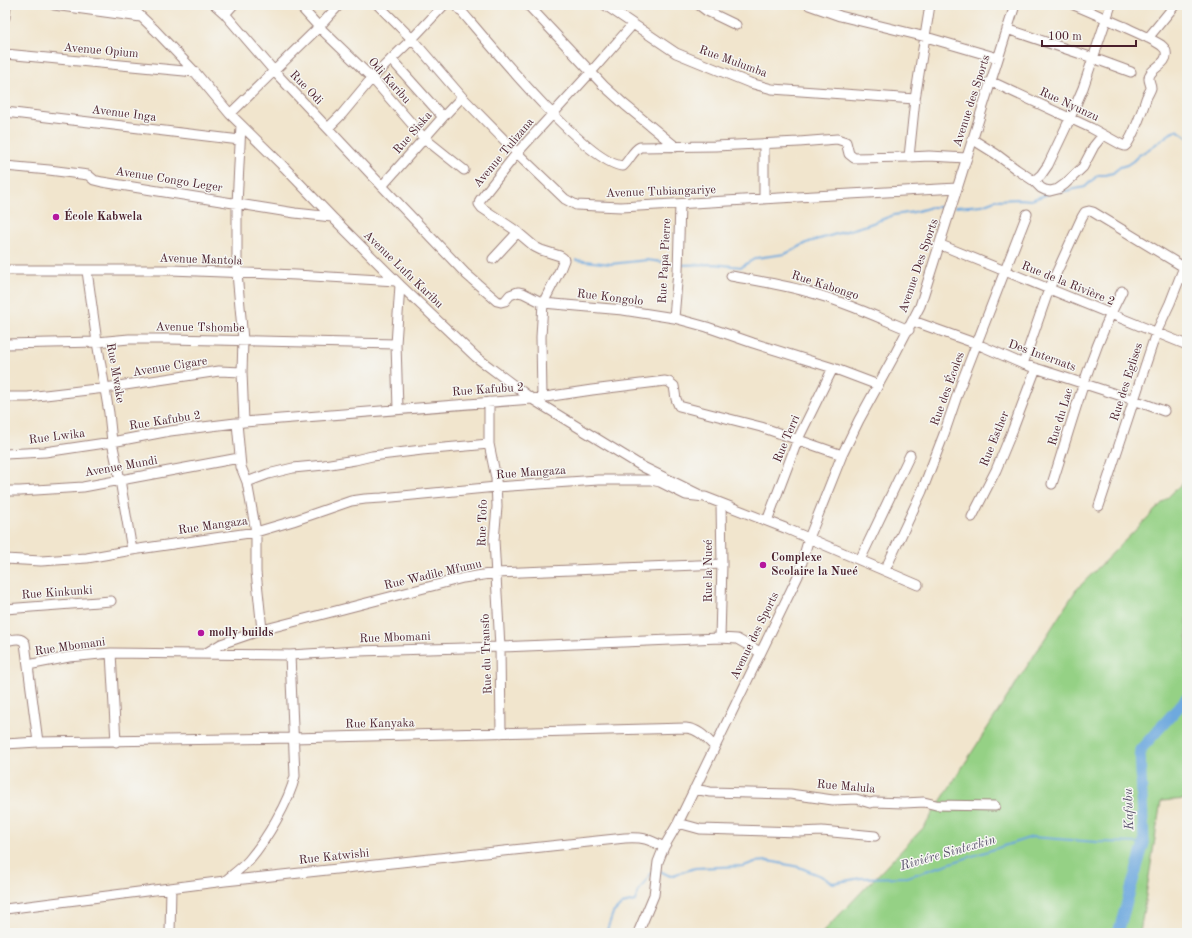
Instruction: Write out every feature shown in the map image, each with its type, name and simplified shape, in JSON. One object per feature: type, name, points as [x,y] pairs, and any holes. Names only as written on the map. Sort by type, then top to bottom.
[{"type":"street","points":[[5,17],[6,5]]},
{"type":"street","points":[[54,5],[141,17]]},
{"type":"street","name":"Avenue Lufu Karibu","points":[[129,5],[195,72],[230,114],[398,283],[476,357],[532,399],[644,467],[704,497]]},
{"type":"street","name":"Rue Odi","points":[[215,5],[225,14],[274,71],[382,186]]},
{"type":"street","points":[[225,14],[233,5]]},
{"type":"street","name":"Odi Karibu","points":[[299,5],[319,27],[372,78],[424,138],[464,170]]},
{"type":"street","points":[[230,114],[319,27],[339,5]]},
{"type":"street","name":"Avenue Tubiangariye","points":[[378,5],[412,39],[462,97],[517,153],[565,199],[576,205],[621,207],[957,188]]},
{"type":"street","points":[[328,128],[390,58],[412,39],[444,5]]},
{"type":"street","points":[[456,5],[525,84],[570,131],[599,156],[610,163],[623,166],[628,162],[633,151],[640,147],[764,144],[836,139],[846,142],[851,156],[854,158],[909,158],[929,156],[967,158]]},
{"type":"street","points":[[528,5],[591,72],[625,105],[676,147]]},
{"type":"street","name":"Rue Mulumba","points":[[604,5],[676,53],[750,83],[772,89],[915,99]]},
{"type":"street","points":[[699,5],[707,11],[736,25]]},
{"type":"street","points":[[809,5],[840,16],[998,58]]},
{"type":"street","points":[[909,158],[915,99],[926,38],[929,5]]},
{"type":"street","name":"Avenue des Sports","points":[[952,207],[990,81],[1015,5]]},
{"type":"street","points":[[1074,5],[1148,38],[1175,5]]},
{"type":"street","points":[[1034,181],[1041,175],[1048,165],[1070,118],[1083,88],[1111,5]]},
{"type":"street","name":"Avenue Tulizana","points":[[543,302],[560,270],[564,260],[563,258],[535,247],[518,232],[478,204],[517,153],[554,114],[632,24]]},
{"type":"street","points":[[1007,29],[1131,72]]},
{"type":"street","name":"Rue Nyunzu","points":[[990,81],[1070,118],[1125,146],[1132,136],[1151,88],[1149,76],[1153,70],[1162,63],[1167,54],[1162,46],[1148,38]]},
{"type":"street","name":"Avenue Opium","points":[[5,54],[195,72]]},
{"type":"street","points":[[390,58],[443,117]]},
{"type":"street","name":"Rue Siska","points":[[382,186],[462,97]]},
{"type":"street","name":"Avenue Inga","points":[[5,112],[240,140]]},
{"type":"street","points":[[241,125],[237,204],[237,273],[243,340],[240,466],[247,482],[256,532],[256,572],[262,630]]},
{"type":"street","points":[[972,139],[996,154],[1045,190],[1050,191],[1058,189],[1065,184],[1083,167],[1094,146],[1103,135]]},
{"type":"street","points":[[764,144],[764,199]]},
{"type":"street","name":"Avenue Congo Leger","points":[[5,166],[88,175],[94,180],[102,182],[295,213],[332,217]]},
{"type":"street","name":"Rue Kongolo","points":[[382,186],[466,274],[497,301],[505,301],[510,295],[518,292],[543,302],[623,310],[674,318],[707,327],[833,368],[878,385]]},
{"type":"street","name":"Rue Papa Pierre","points":[[674,318],[678,272],[680,204]]},
{"type":"street","name":"Avenue Des Sports","points":[[909,330],[920,306],[941,245],[952,207]]},
{"type":"street","points":[[1023,364],[1050,289],[1082,217],[1086,212],[1093,212],[1186,268]]},
{"type":"street","name":"Rue des Écoles","points":[[885,570],[922,491],[1027,214]]},
{"type":"street","points":[[493,259],[518,232]]},
{"type":"street","name":"Rue de la Rivière 2","points":[[941,245],[1187,345]]},
{"type":"street","name":"Rue des Eglises","points":[[1099,506],[1156,333],[1186,268]]},
{"type":"street","name":"Avenue Mantola","points":[[5,270],[171,270],[296,275],[398,283]]},
{"type":"street","name":"Rue Mwake","points":[[87,271],[112,442],[132,550]]},
{"type":"street","name":"Rue Kabongo","points":[[731,276],[814,293],[861,310],[909,330]]},
{"type":"street","points":[[398,283],[396,344],[398,409]]},
{"type":"street","name":"Rue du Lac","points":[[1052,484],[1083,384],[1110,314],[1122,291]]},
{"type":"street","points":[[542,397],[541,337],[543,302]]},
{"type":"street","name":"Des Internats","points":[[914,321],[977,344],[1023,364],[1164,411]]},
{"type":"street","name":"Avenue des Sports","points":[[638,933],[654,895],[658,862],[664,848],[678,823],[798,576],[809,538],[842,455],[859,420],[909,330]]},
{"type":"street","name":"Avenue Tshombe","points":[[5,344],[97,342],[136,339],[396,344]]},
{"type":"street","name":"Rue Terri","points":[[767,522],[798,439],[833,368]]},
{"type":"street","name":"Rue Esther","points":[[972,517],[996,470],[1036,368]]},
{"type":"street","name":"Avenue Cigare","points":[[5,397],[28,397],[105,388],[219,371],[242,372]]},
{"type":"street","name":"Rue Kafubu 2","points":[[112,442],[241,422],[532,399],[637,384],[669,382],[674,386],[676,399],[679,406],[761,427],[842,455]]},
{"type":"street","name":"Rue Tofo","points":[[489,402],[489,444],[495,471],[497,507],[494,540],[496,573]]},
{"type":"street","name":"Rue Lwika","points":[[5,454],[45,452],[112,442]]},
{"type":"street","points":[[247,482],[268,474],[293,468],[324,465],[372,456],[489,444]]},
{"type":"street","points":[[860,560],[910,455]]},
{"type":"street","name":"Avenue Mundi","points":[[5,491],[83,486],[240,458]]},
{"type":"street","name":"Rue Mangaza","points":[[5,559],[41,561],[87,558],[256,532],[351,501],[365,498],[382,498],[496,487],[598,480],[651,480],[660,482],[686,495],[704,497],[809,538],[918,585]]},
{"type":"street","name":"Rue la Nueé","points":[[720,638],[722,564],[721,504]]},
{"type":"street","name":"Rue Wadile Mfumu","points":[[206,653],[221,644],[262,630],[463,578],[496,573],[722,564]]},
{"type":"street","name":"Rue du Transfo","points":[[496,573],[500,647],[501,733]]},
{"type":"street","name":"Rue Kinkunki","points":[[5,609],[111,601]]},
{"type":"street","name":"Rue Mbomani","points":[[28,665],[69,657],[110,653],[290,655],[358,651],[720,638],[737,639],[760,652]]},
{"type":"street","points":[[5,641],[20,639],[25,643],[38,742]]},
{"type":"street","points":[[110,653],[116,742]]},
{"type":"street","points":[[225,881],[248,861],[262,842],[278,816],[293,784],[295,776],[290,655]]},
{"type":"street","name":"Rue Kanyaka","points":[[5,744],[38,742],[116,742],[693,729],[701,733],[715,747]]},
{"type":"street","name":"Rue Malula","points":[[694,789],[710,792],[790,794],[833,800],[856,799],[870,803],[924,802],[936,806],[995,806]]},
{"type":"street","points":[[678,823],[700,829],[799,832],[822,831],[845,832],[860,836],[875,836]]},
{"type":"street","name":"Rue Katwishi","points":[[5,909],[225,881],[626,838],[641,837],[649,839],[664,848]]},
{"type":"street","points":[[170,933],[171,888]]},
{"type":"green space","points":[[1187,478],[1187,799],[1161,801],[1140,933],[822,933],[924,827],[1076,590]]},
{"type":"waterway","points":[[1060,192],[1085,187],[1098,175],[1113,173],[1177,130],[1187,137]]},
{"type":"waterway","points":[[955,207],[982,205],[995,200],[1031,200],[1048,194]]},
{"type":"waterway","points":[[680,265],[714,264],[741,267],[756,258],[785,254],[809,242],[867,225],[894,215],[932,207],[948,207]]},
{"type":"waterway","points":[[576,260],[611,264],[647,260],[676,264]]},
{"type":"waterway","name":"Kafubu","points":[[1118,933],[1144,843],[1140,750],[1187,698]]},
{"type":"waterway","name":"Riviére Sintexkin","points":[[660,871],[670,876],[695,868],[744,866],[755,862],[769,861],[799,867],[821,876],[833,883],[861,878],[907,877],[1032,837],[1097,842],[1144,843]]},
{"type":"waterway","name":"Riviére Sintexkin","points":[[606,933],[613,913],[622,904],[635,901],[638,892],[652,872],[654,872]]},
{"type":"place","name":"École Kabwela","points":[[56,217]]},
{"type":"place","name":"Complexe Scolaire la Nueé","points":[[763,565]]},
{"type":"place","name":"molly builds","points":[[201,633]]}]
